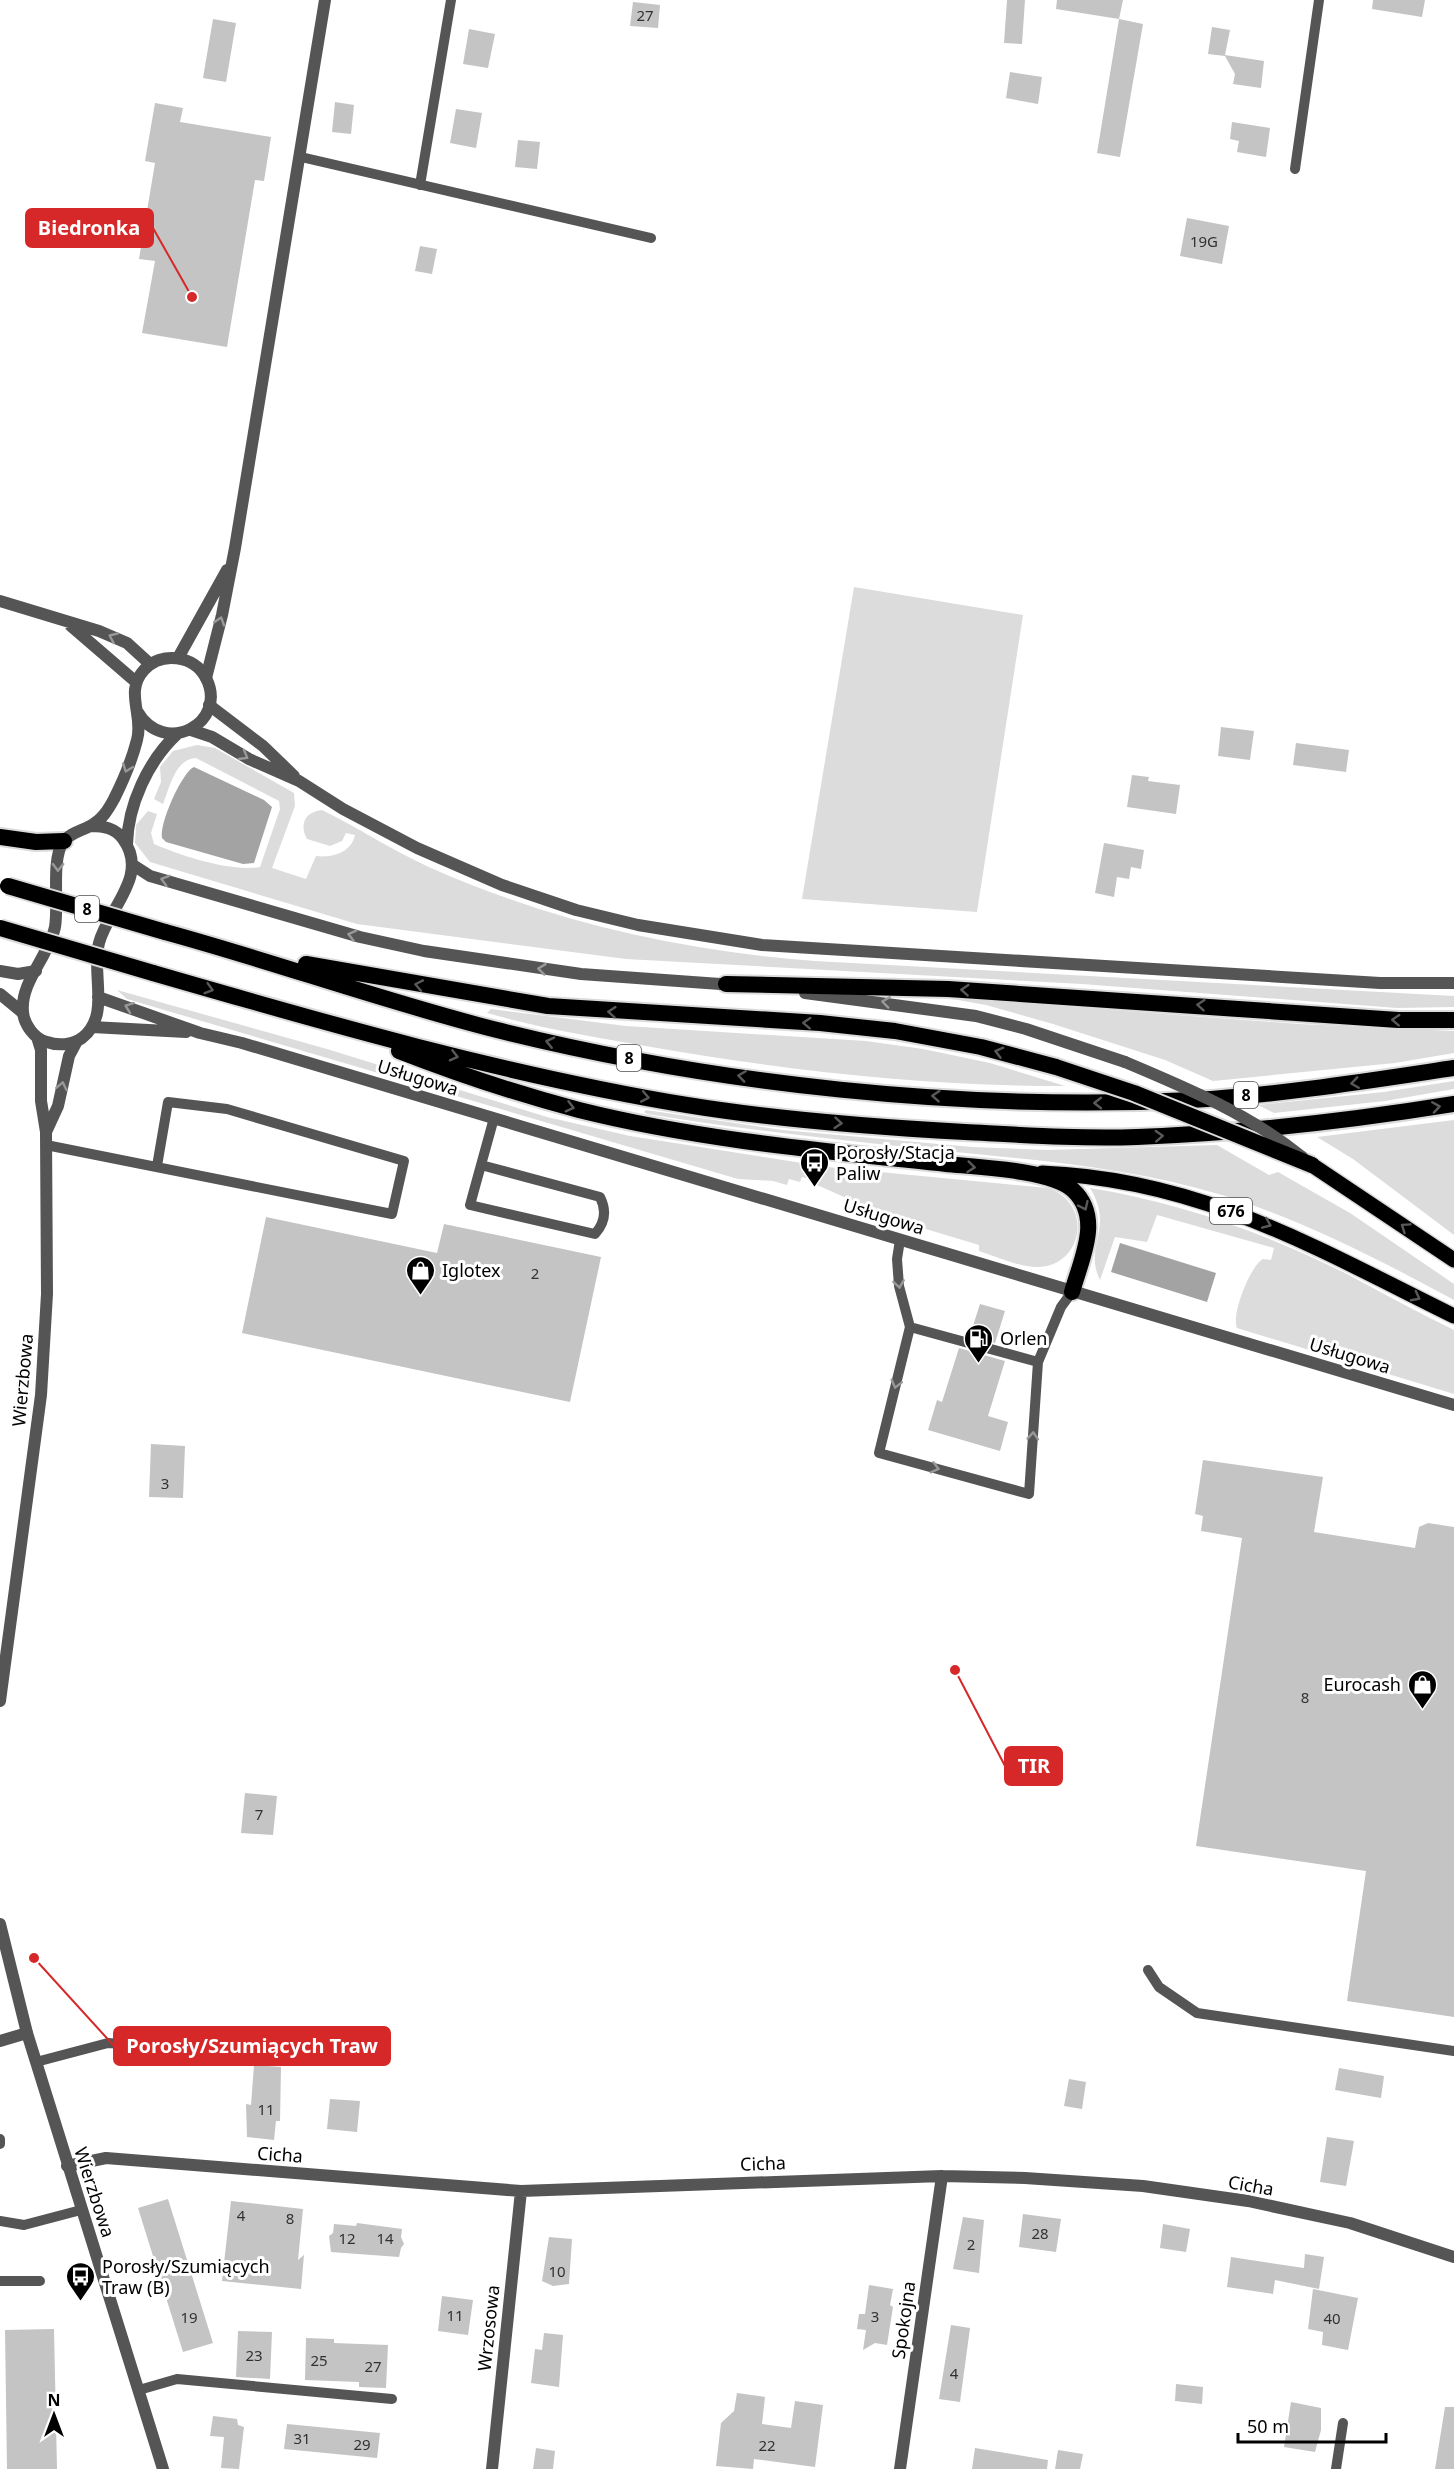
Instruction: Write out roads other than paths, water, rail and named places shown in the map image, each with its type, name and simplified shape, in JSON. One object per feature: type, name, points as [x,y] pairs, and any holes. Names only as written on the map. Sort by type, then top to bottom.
[{"type":"highway","points":[[0,837],[36,842],[64,841]]},
{"type":"highway","name":"8","points":[[4,884],[493,1029],[679,1067],[867,1091],[1036,1102],[1196,1100],[1347,1084],[1454,1068]]},
{"type":"highway","name":"8","points":[[0,928],[337,1026],[518,1071],[687,1105],[806,1120],[1037,1136],[1135,1137],[1349,1121],[1454,1104]]},
{"type":"highway","points":[[234,951],[548,1006],[820,1023],[895,1031],[981,1047],[1056,1067],[1134,1093],[1312,1165]]},
{"type":"highway","points":[[726,984],[948,989],[1398,1020],[1454,1020]]},
{"type":"highway","points":[[337,1026],[447,1070],[522,1094],[591,1112],[768,1144],[1017,1172],[1059,1181],[1072,1189],[1083,1201],[1089,1218],[1088,1239],[1072,1292]]},
{"type":"main road","points":[[1312,1165],[1454,1260]]},
{"type":"main road","name":"676","points":[[1017,1172],[1076,1174],[1131,1182],[1170,1191],[1246,1215],[1379,1277],[1454,1316]]},
{"type":"street","points":[[206,678],[222,615],[232,561],[301,157],[325,0]]},
{"type":"street","points":[[178,658],[232,561]]},
{"type":"street","points":[[0,601],[99,631],[127,644],[150,664]]},
{"type":"street","points":[[68,623],[136,682]]},
{"type":"street","points":[[137,711],[153,729],[177,734],[191,730],[201,721],[209,705],[209,686],[206,678],[191,663],[178,658],[168,658],[150,664],[136,682],[133,696],[137,711],[138,738],[128,768],[103,817],[91,826],[73,833],[64,841],[58,858],[55,928],[48,949],[24,995],[22,1012],[25,1022],[37,1037],[58,1044],[77,1041],[92,1027],[98,1012],[96,967],[99,943],[104,928],[129,882],[133,866],[127,844],[127,827],[149,769],[177,734]]},
{"type":"street","points":[[209,705],[263,746],[299,781]]},
{"type":"street","points":[[191,730],[212,737],[249,759],[299,781],[343,809],[406,842],[501,885],[576,910],[698,936],[762,945],[996,960],[1380,983],[1454,983]]},
{"type":"street","points":[[91,826],[114,831],[127,844]]},
{"type":"street","points":[[133,866],[150,876],[360,937],[424,951],[581,974],[726,984],[883,1001],[976,1016],[1026,1029],[1125,1062],[1219,1103],[1283,1142],[1312,1165]]},
{"type":"street","points":[[0,971],[18,974],[36,971]]},
{"type":"street","points":[[0,994],[22,1012]]},
{"type":"street","points":[[98,997],[200,1033]]},
{"type":"street","points":[[92,1027],[200,1033]]},
{"type":"street","name":"Usługowa","points":[[200,1033],[494,1118],[1454,1404]]},
{"type":"street","name":"Wierzbowa","points":[[0,1701],[4,1628],[42,1395],[47,1294],[46,1132],[41,1101],[41,1050],[37,1037]]},
{"type":"street","name":"Wierzbowa","points":[[46,1132],[58,1106],[69,1056],[77,1041]]},
{"type":"street","name":"Wierzbowa","points":[[0,1924],[27,2033],[163,2469]]},
{"type":"street","points":[[0,2041],[27,2033]]},
{"type":"street","name":"Cicha","points":[[67,2166],[106,2158],[520,2191],[942,2176],[1025,2178],[1143,2186],[1248,2201],[1350,2223],[1454,2257]]},
{"type":"street","name":"Spokojna","points":[[900,2469],[942,2176]]},
{"type":"street","name":"Wrzosowa","points":[[492,2469],[520,2191]]},
{"type":"lane","points":[[420,185],[451,0]]},
{"type":"lane","points":[[1295,169],[1319,0]]},
{"type":"lane","points":[[301,157],[651,238]]},
{"type":"lane","points":[[46,1145],[392,1214],[404,1161],[227,1109],[168,1102],[157,1166]]},
{"type":"lane","points":[[481,1165],[600,1197],[605,1208],[602,1226],[595,1234],[470,1205],[481,1165],[494,1118]]},
{"type":"lane","points":[[900,1240],[897,1259],[899,1286],[910,1327],[879,1453],[1029,1494],[1038,1362],[1060,1307],[1072,1292]]},
{"type":"lane","points":[[910,1327],[1038,1362]]},
{"type":"lane","points":[[1148,1970],[1159,1987],[1197,2013],[1454,2051]]},
{"type":"lane","points":[[36,2062],[108,2043],[224,2051]]},
{"type":"lane","points":[[0,2139],[0,2144]]},
{"type":"lane","points":[[0,2221],[24,2225],[81,2210]]},
{"type":"lane","points":[[0,2281],[40,2282]]},
{"type":"lane","points":[[139,2390],[177,2379],[392,2399]]},
{"type":"lane","points":[[1336,2469],[1343,2423]]},
{"type":"place","name":"Biedronka","points":[[192,297]]},
{"type":"place","name":"Porosły/Stacja Paliw","points":[[815,1188]]},
{"type":"place","name":"Iglotex","points":[[421,1296]]},
{"type":"place","name":"Orlen","points":[[979,1364]]},
{"type":"place","name":"TIR","points":[[955,1670]]},
{"type":"place","name":"Eurocash","points":[[1422,1710]]},
{"type":"place","name":"Porosły/Szumiących Traw","points":[[34,1958]]},
{"type":"place","name":"Porosły/Szumiących Traw (B)","points":[[81,2302]]}]
